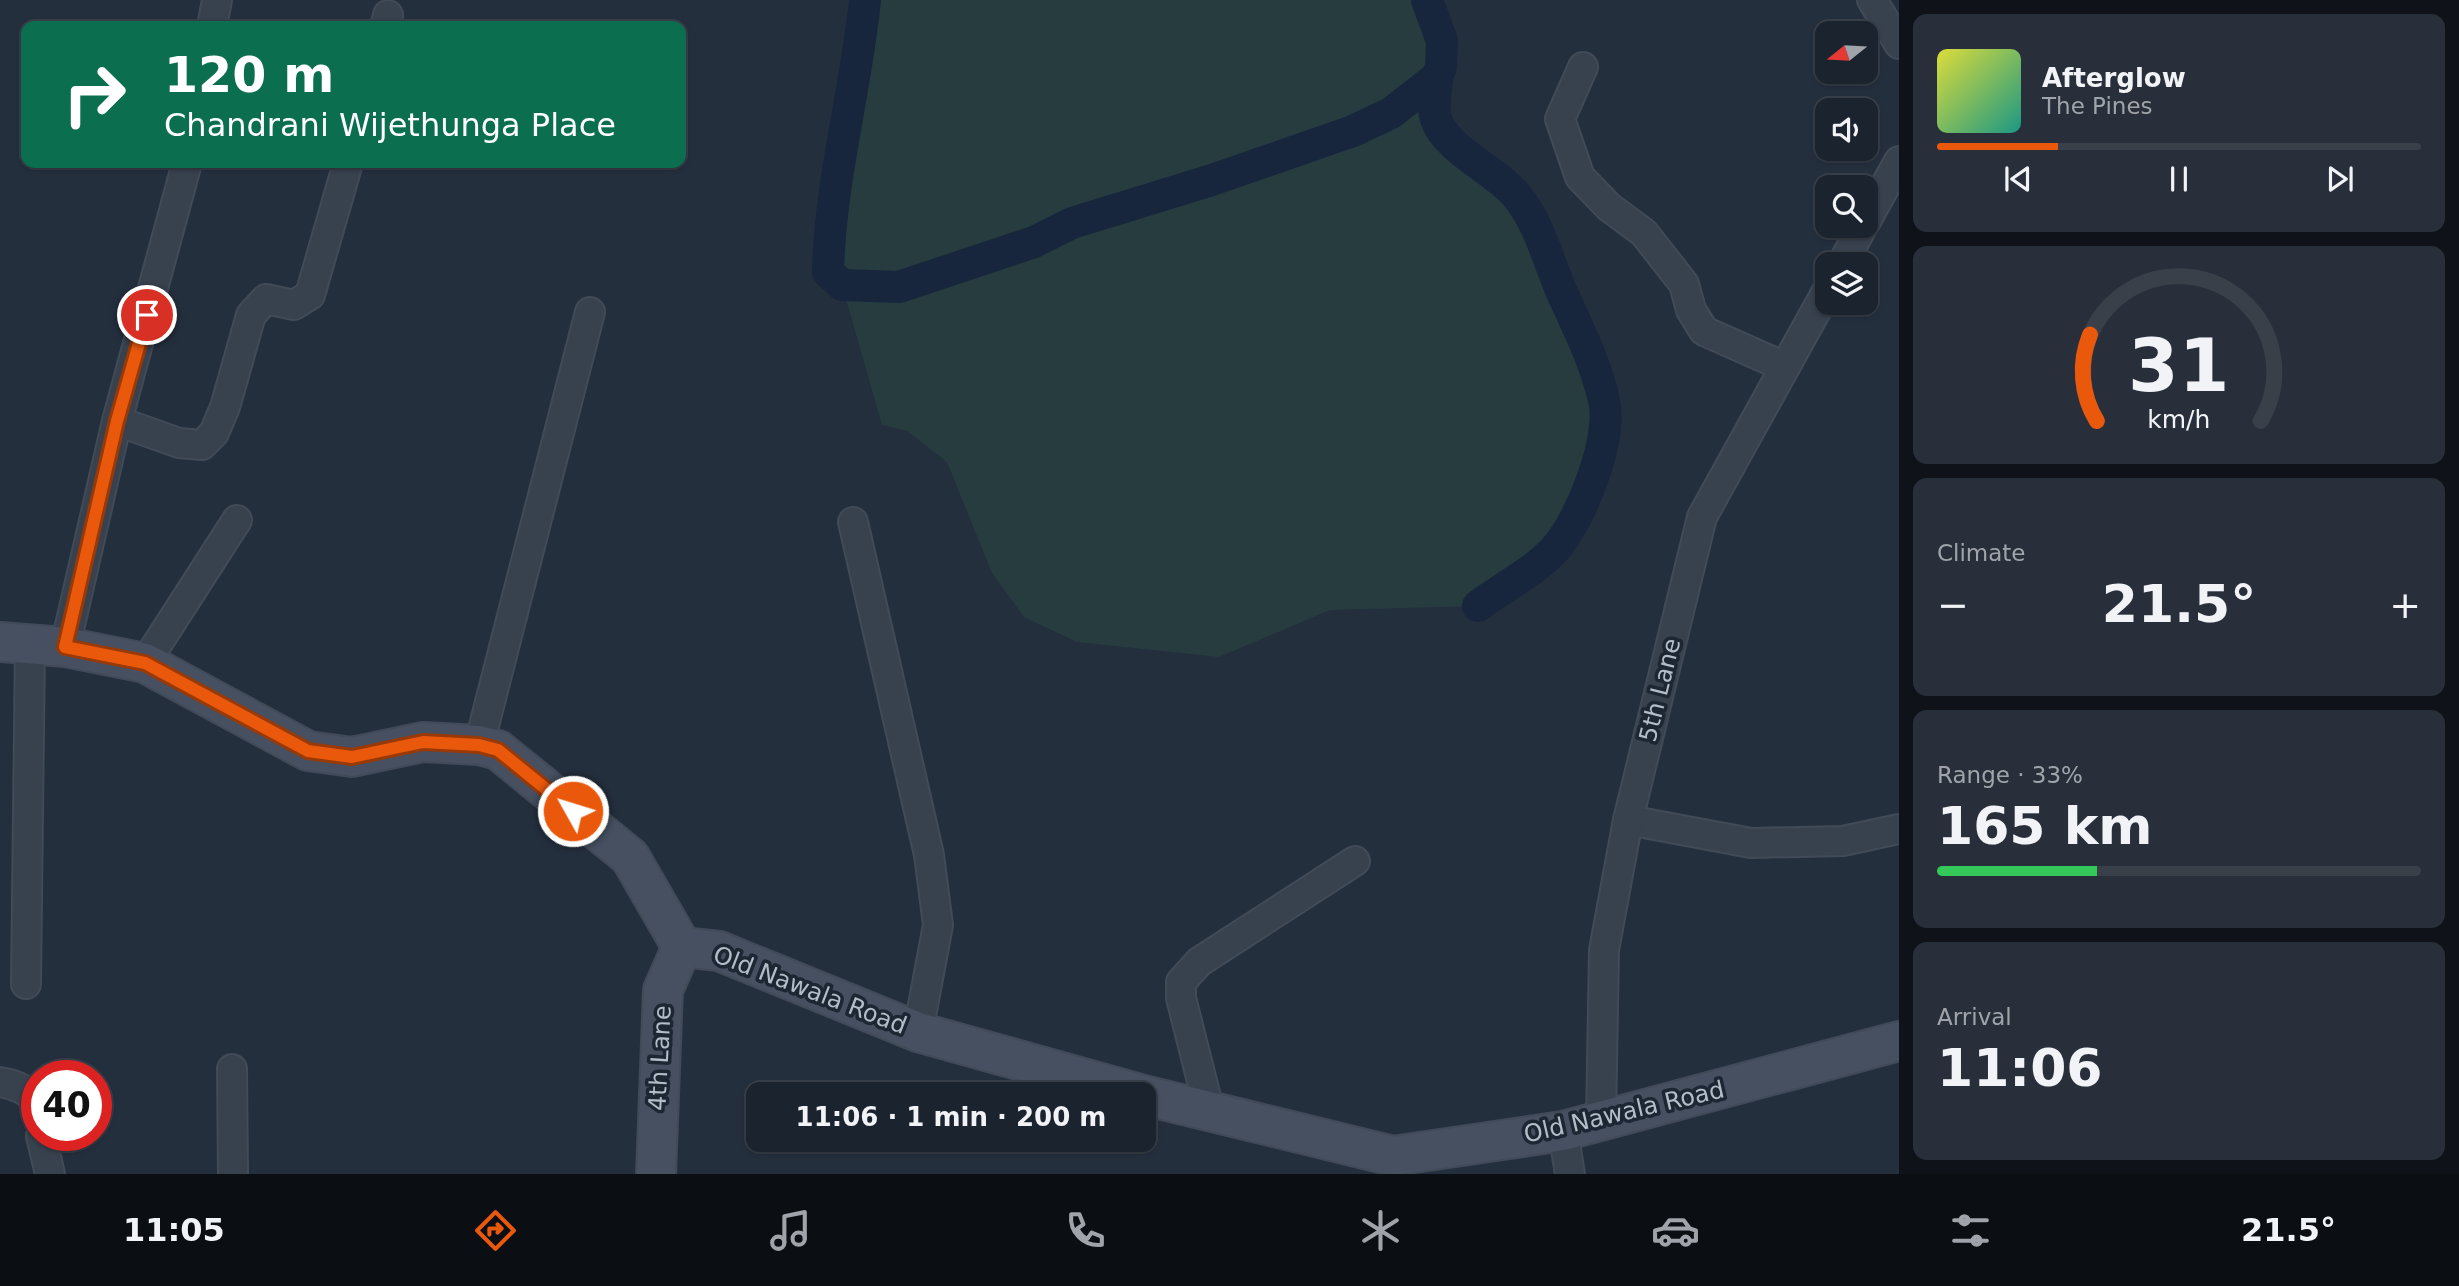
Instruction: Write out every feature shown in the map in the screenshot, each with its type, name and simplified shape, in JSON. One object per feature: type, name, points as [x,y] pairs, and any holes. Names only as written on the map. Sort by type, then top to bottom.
[{"type":"street","points":[[213,21],[217,0]]},
{"type":"street","points":[[1872,0],[1899,44]]},
{"type":"street","points":[[1583,67],[1560,119],[1580,177],[1609,207],[1644,233],[1684,285],[1691,310],[1704,331],[1785,367]]},
{"type":"street","points":[[1878,198],[1899,161]]},
{"type":"street","points":[[26,984],[32,644],[117,421],[186,168]]},
{"type":"street","points":[[117,421],[179,443],[202,445],[214,433],[225,407],[251,315],[266,299],[294,305],[310,295],[347,168]]},
{"type":"street","points":[[479,745],[590,312]]},
{"type":"street","name":"5th Lane","points":[[1601,1121],[1604,950],[1628,820],[1702,517],[1815,313]]},
{"type":"street","points":[[145,663],[237,520]]},
{"type":"street","points":[[853,522],[929,855],[938,925],[918,1032]]},
{"type":"street","name":"Old Nawala Road","points":[[32,644],[145,663],[308,751],[352,757],[423,742],[479,745],[498,750],[630,857],[682,947],[719,951],[918,1032],[1098,1082]]},
{"type":"street","points":[[1628,820],[1751,843],[1843,841],[1899,829]]},
{"type":"street","points":[[1210,1113],[1181,998],[1181,982],[1199,961],[1355,861]]},
{"type":"street","name":"4th Lane","points":[[656,1174],[663,990],[682,947]]},
{"type":"street","name":"Old Nawala Road","points":[[1156,1098],[1393,1156],[1563,1131],[1899,1041]]},
{"type":"street","points":[[232,1069],[233,1174]]},
{"type":"street","points":[[0,1082],[21,1087]]},
{"type":"street","points":[[1563,1131],[1570,1174]]},
{"type":"street","points":[[45,1151],[50,1174]]},
{"type":"green space","points":[[865,0],[1427,0],[1442,41],[1436,119],[1454,143],[1514,192],[1532,216],[1564,297],[1579,324],[1605,402],[1605,425],[1586,498],[1574,522],[1554,550],[1478,606],[1330,610],[1219,657],[1077,642],[1024,617],[992,573],[947,462],[907,431],[882,425],[842,285],[828,272],[833,203]]},
{"type":"waterway","points":[[865,0],[833,203],[828,272],[842,285],[899,287],[1034,242],[1072,223],[1212,180],[1353,131],[1391,113],[1437,77],[1441,67],[1442,41],[1427,0]]},
{"type":"waterway","points":[[1437,77],[1435,115],[1442,130],[1450,141],[1508,187],[1532,220],[1592,360],[1601,387],[1606,416],[1604,436],[1593,478],[1565,536],[1538,565],[1478,606]]},
{"type":"route","points":[[147,315],[117,421],[65,647],[145,663],[308,751],[352,757],[423,742],[479,745],[498,750],[573,811]]}]
